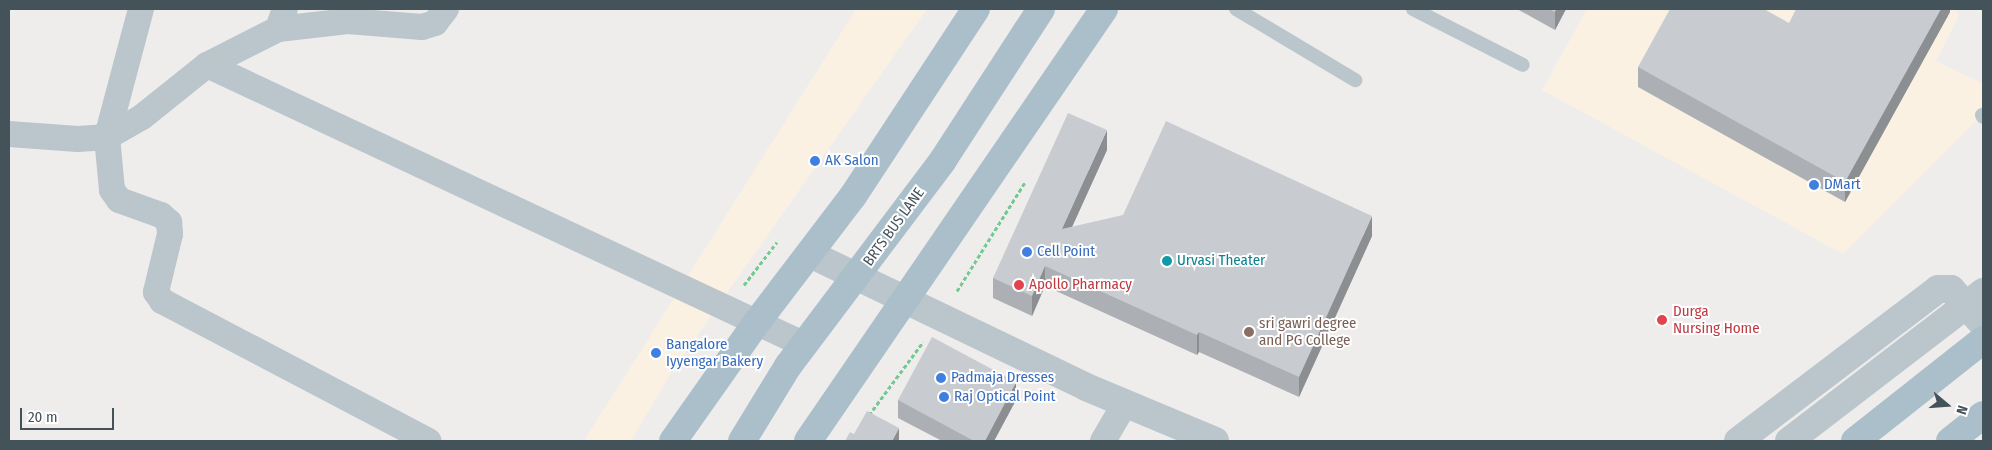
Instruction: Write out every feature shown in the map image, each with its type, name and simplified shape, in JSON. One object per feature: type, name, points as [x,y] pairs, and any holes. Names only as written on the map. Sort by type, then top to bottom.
[{"type":"main road","points":[[673,441],[757,322],[853,196],[976,9]]},
{"type":"main road","name":"BRTS BUS LANE","points":[[742,441],[805,345],[858,278],[943,160],[1041,9]]},
{"type":"main road","points":[[808,441],[903,299],[1104,9]]},
{"type":"main road","points":[[1855,441],[1983,340]]},
{"type":"main road","points":[[1950,441],[1983,415]]},
{"type":"street","points":[[141,9],[107,137],[112,190],[119,200],[161,215],[169,222],[170,234],[156,292],[162,301],[429,441]]},
{"type":"street","points":[[9,134],[78,139],[107,137],[142,117],[206,64],[281,19],[348,21],[422,27],[435,23],[446,9]]},
{"type":"street","points":[[206,64],[727,306],[805,345]]},
{"type":"street","points":[[810,254],[1124,405],[1215,441]]},
{"type":"street","points":[[1738,441],[1925,296],[1938,289],[1951,290],[1978,307],[1790,441]]},
{"type":"street","points":[[1102,441],[1124,405]]},
{"type":"lane","points":[[1236,9],[1355,80]]},
{"type":"lane","points":[[1413,9],[1523,65]]},
{"type":"path","points":[[865,421],[940,317],[1026,180]]},
{"type":"path","points":[[727,306],[779,239]]},
{"type":"shaded area","points":[[856,9],[927,9],[672,371],[631,441],[584,441]]},
{"type":"shaded area","name":"DMart","points":[[1587,9],[1954,9],[1959,15],[1936,61],[1983,84],[1983,114],[1843,254],[1542,90]]},
{"type":"building","points":[[1670,9],[1764,9],[1789,23],[1796,9],[1941,9],[1845,182],[1638,67]]},
{"type":"building","points":[[1068,113],[1107,130],[1062,229],[1123,215],[1166,121],[1372,216],[1299,377],[1199,332],[1197,335],[1045,266],[1032,296],[993,278]]},
{"type":"building","points":[[932,337],[1016,382],[985,441],[974,441],[898,400]]},
{"type":"building","points":[[867,411],[899,428],[892,441],[845,441],[850,432],[854,434]]},
{"type":"place","name":"AK Salon","points":[[815,161]]},
{"type":"place","name":"DMart","points":[[1814,185]]},
{"type":"place","name":"Cell Point","points":[[1027,252]]},
{"type":"place","name":"Urvasi Theater","points":[[1167,261]]},
{"type":"place","name":"Apollo Pharmacy","points":[[1019,285]]},
{"type":"place","name":"Durga Nursing Home","points":[[1662,320]]},
{"type":"place","name":"sri gawri degree and PG College","points":[[1249,332]]},
{"type":"place","name":"Bangalore Iyyengar Bakery","points":[[656,353]]},
{"type":"place","name":"Padmaja Dresses","points":[[941,378]]},
{"type":"place","name":"Raj Optical Point","points":[[944,397]]}]
